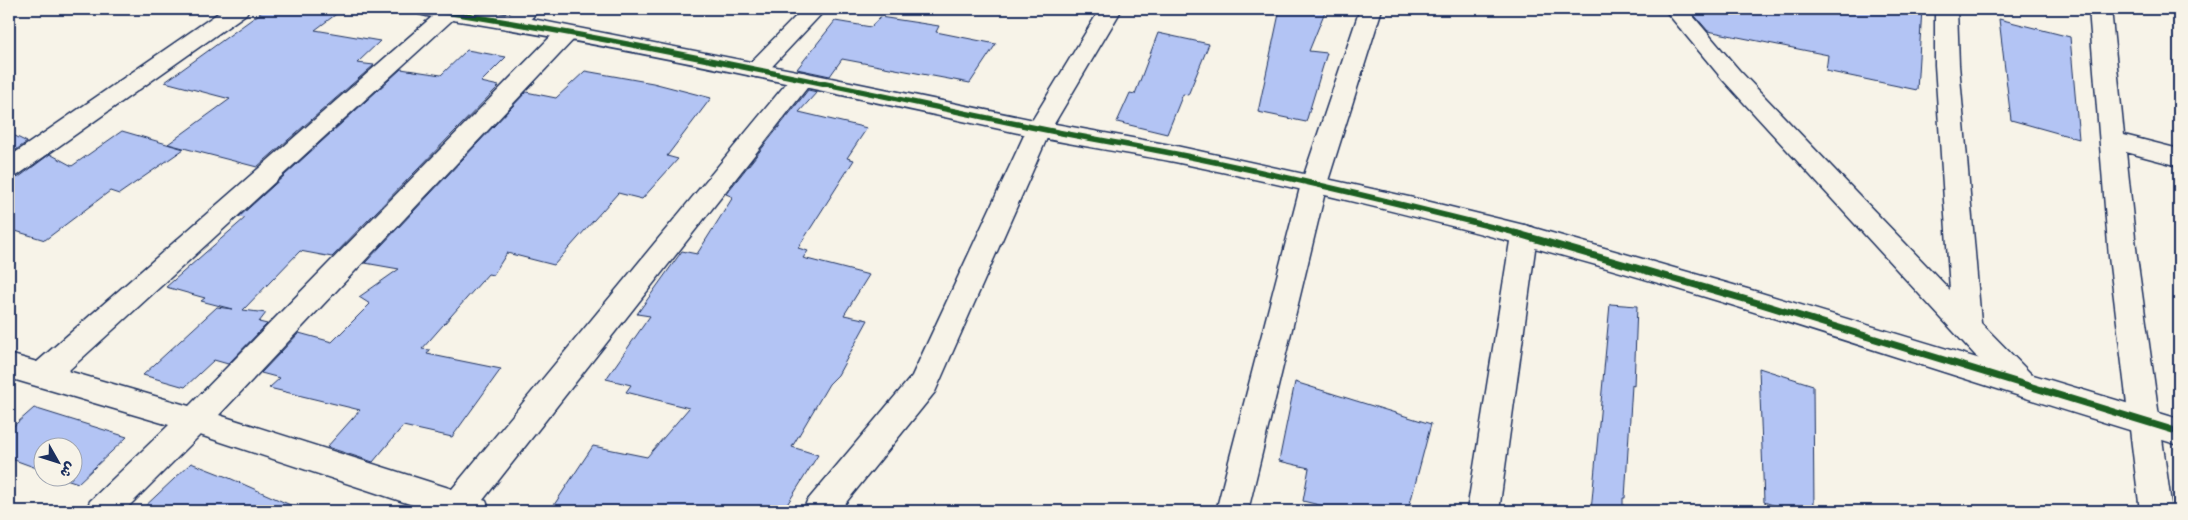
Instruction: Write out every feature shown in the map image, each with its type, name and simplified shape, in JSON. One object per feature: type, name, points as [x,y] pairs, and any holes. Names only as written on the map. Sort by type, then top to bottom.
[{"type":"street","points":[[9,169],[238,9]]},
{"type":"street","points":[[756,70],[815,9]]},
{"type":"street","points":[[819,511],[924,383],[1039,129],[1111,9]]},
{"type":"street","points":[[1232,511],[1314,184],[1371,9]]},
{"type":"street","points":[[1676,9],[1732,76],[2019,382]]},
{"type":"street","points":[[1946,9],[1947,65],[1967,326]]},
{"type":"street","points":[[2100,9],[2123,257],[2146,422],[2156,511]]},
{"type":"street","points":[[42,376],[438,11],[520,16],[566,34],[802,78],[1039,129],[1176,154],[1314,184],[1524,235],[2019,382],[2179,432]]},
{"type":"street","points":[[102,511],[194,420],[566,34]]},
{"type":"street","points":[[9,366],[194,420],[463,509],[802,78]]},
{"type":"street","points":[[2112,140],[2179,158]]},
{"type":"street","points":[[1483,511],[1524,235]]},
{"type":"building","points":[[266,9],[343,9],[315,30],[380,41],[357,63],[374,65],[257,167],[168,144],[230,99],[165,82]]},
{"type":"building","points":[[1280,9],[1326,9],[1309,51],[1327,53],[1306,122],[1258,112]]},
{"type":"building","points":[[1689,9],[1922,9],[1917,90],[1826,71],[1828,55],[1708,31]]},
{"type":"building","points":[[880,17],[939,26],[936,32],[996,44],[970,83],[842,59],[830,76],[797,69],[835,21],[871,27]]},
{"type":"building","points":[[1999,19],[2070,37],[2079,139],[2011,120]]},
{"type":"building","points":[[1158,33],[1209,44],[1188,95],[1183,94],[1167,134],[1117,122],[1130,93],[1135,94]]},
{"type":"building","points":[[467,50],[506,57],[481,82],[499,86],[332,257],[300,251],[243,310],[266,313],[259,322],[267,324],[228,364],[214,360],[185,387],[143,375],[217,307],[232,309],[201,301],[205,298],[166,287],[245,218],[239,217],[401,69],[441,75]]},
{"type":"building","points":[[585,71],[653,83],[711,98],[667,156],[678,159],[642,199],[618,193],[554,265],[507,253],[493,275],[488,274],[422,349],[430,350],[427,354],[501,369],[452,437],[403,426],[373,462],[327,447],[360,410],[269,388],[280,378],[261,373],[299,333],[332,342],[370,304],[359,297],[399,269],[365,263],[526,92],[556,98]]},
{"type":"building","points":[[808,90],[817,92],[799,112],[867,128],[847,158],[854,160],[798,248],[808,251],[803,258],[869,275],[844,315],[868,320],[838,375],[829,384],[792,447],[818,455],[783,511],[550,511],[593,446],[647,457],[689,408],[626,392],[631,385],[606,379],[650,316],[637,314],[682,251],[697,254],[733,197],[726,194]]},
{"type":"building","points":[[122,131],[184,149],[119,194],[110,191],[45,240],[9,229],[9,180],[19,177],[50,154],[72,166]]},
{"type":"building","points":[[9,133],[27,142],[9,155]]},
{"type":"building","points":[[1610,304],[1637,306],[1634,386],[1632,385],[1625,498],[1623,498],[1623,511],[1591,511]]},
{"type":"building","points":[[1759,368],[1813,385],[1814,511],[1791,511],[1764,502]]},
{"type":"building","points":[[1295,382],[1431,424],[1408,511],[1321,511],[1323,506],[1303,501],[1309,468],[1279,461]]},
{"type":"building","points":[[34,408],[127,437],[82,479],[82,438],[32,438],[32,466],[9,458],[9,430]]},
{"type":"building","points":[[191,463],[227,477],[304,511],[140,511]]},
{"type":"cycle path","points":[[427,9],[512,22],[802,79],[1039,129],[1176,154],[1418,208],[1524,235],[1758,303],[2179,432]]}]
